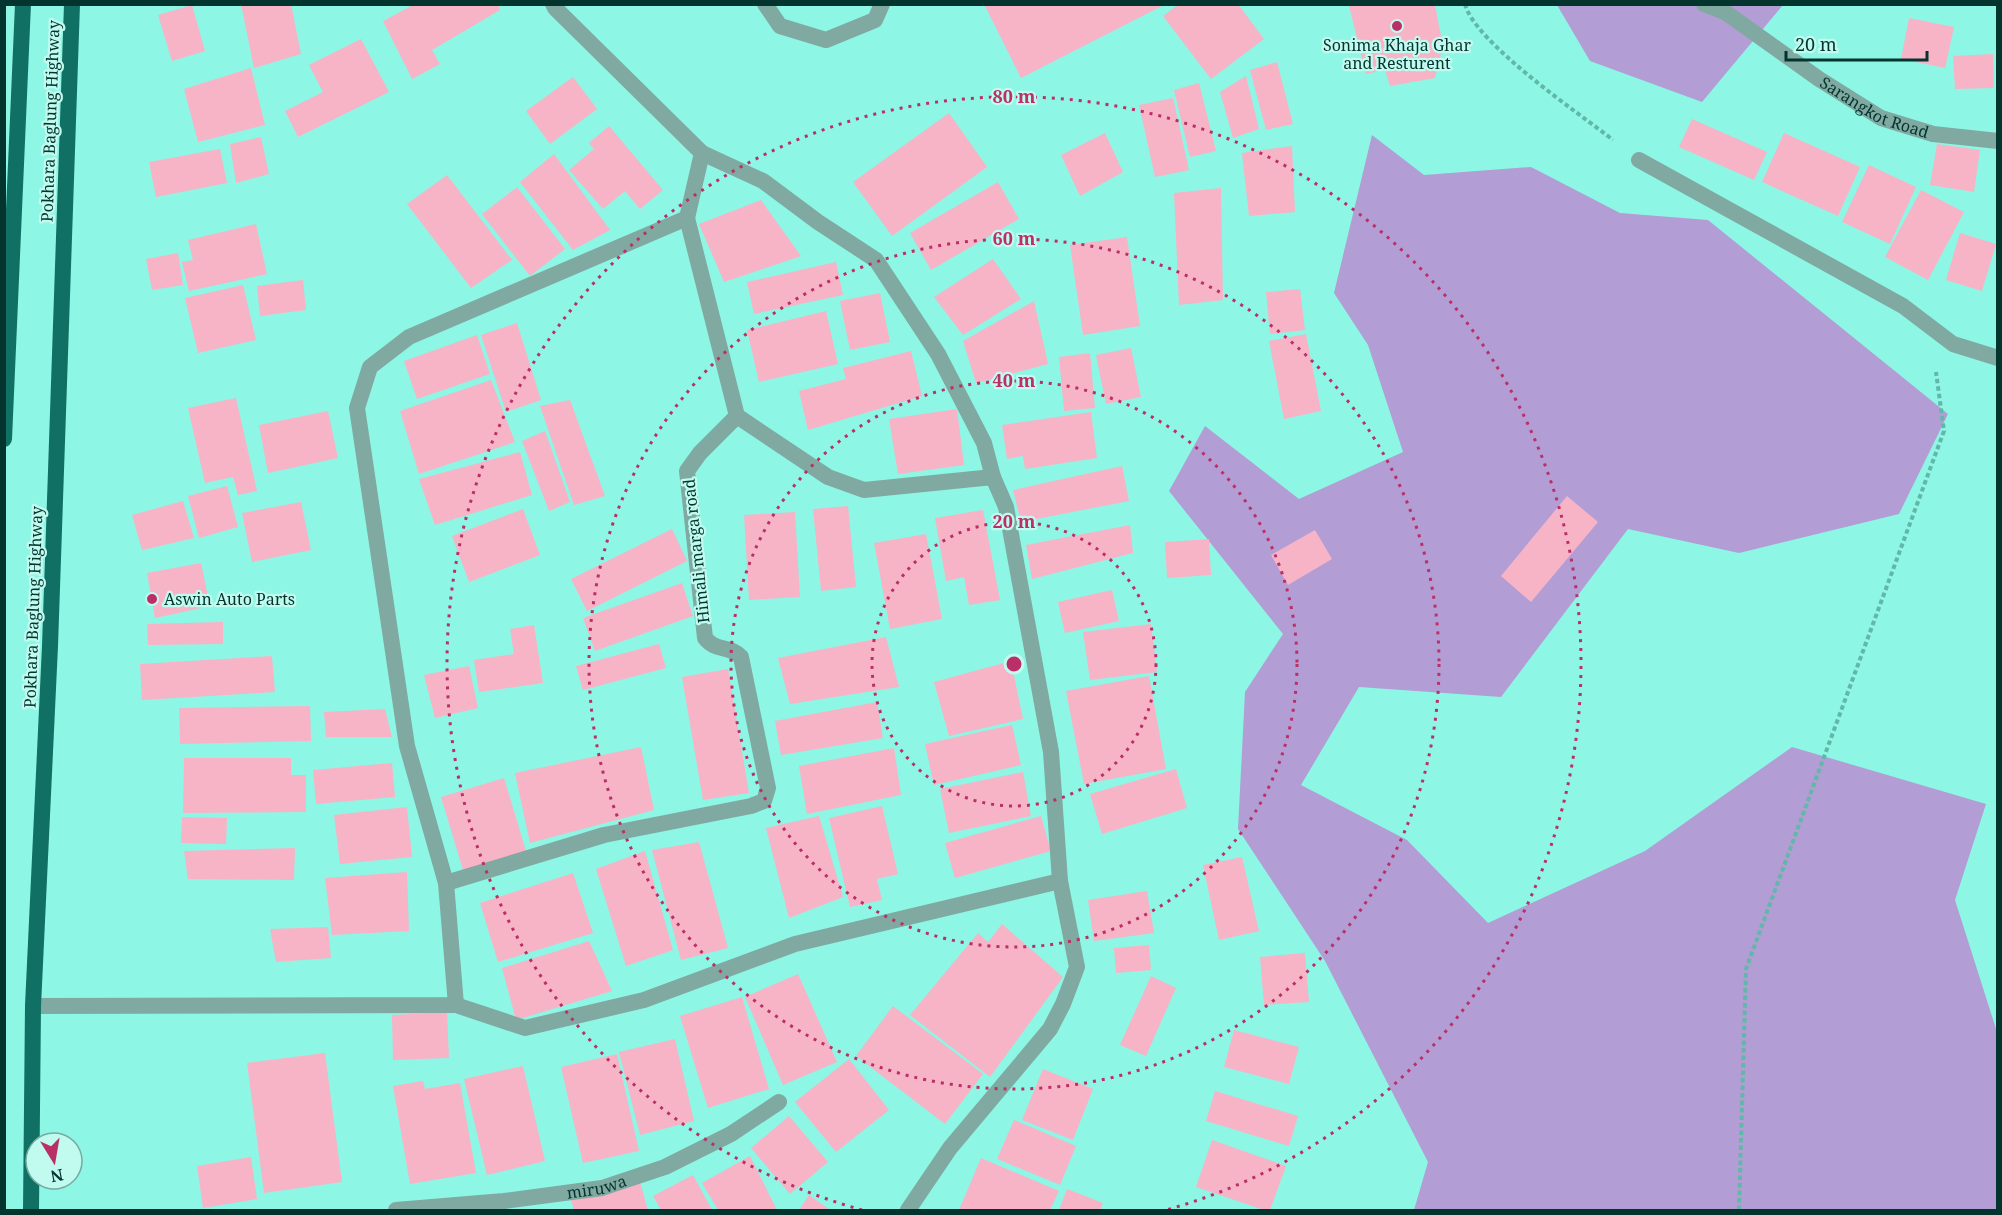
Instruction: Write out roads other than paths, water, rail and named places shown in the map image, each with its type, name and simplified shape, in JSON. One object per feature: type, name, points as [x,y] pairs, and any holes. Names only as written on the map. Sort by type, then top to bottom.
[{"type":"highway","name":"Pokhara Baglung Highway","points":[[4,438],[23,4]]},
{"type":"highway","name":"Pokhara Baglung Highway","points":[[31,1210],[33,1006],[50,646],[72,4]]},
{"type":"street","points":[[553,4],[702,153],[763,181],[818,222],[876,260],[938,354],[984,443],[993,477],[1006,507],[1051,752],[1060,881],[1077,967],[1063,1005],[1050,1029],[950,1148],[908,1210]]},
{"type":"street","points":[[765,4],[780,26],[826,40],[875,20],[882,4]]},
{"type":"street","name":"Sarangkot Road","points":[[1704,4],[1725,12],[1819,79],[1881,118],[1933,134],[1998,141]]},
{"type":"street","points":[[702,153],[687,218],[737,416],[828,477],[864,490],[993,477]]},
{"type":"street","points":[[1639,160],[1903,306],[1953,344],[1998,358]]},
{"type":"street","points":[[456,1005],[446,883],[407,746],[357,408],[370,367],[409,337],[687,218]]},
{"type":"street","name":"Himali marga road","points":[[446,883],[604,835],[751,806],[764,801],[768,788],[741,657],[735,651],[711,645],[705,638],[687,471],[700,453],[737,416]]},
{"type":"street","points":[[33,1006],[456,1005],[525,1028],[644,1000],[795,944],[1060,881]]},
{"type":"street","name":"miruwa","points":[[396,1210],[547,1203],[602,1188],[665,1167],[732,1134],[779,1102]]},
{"type":"place","name":"Sonima Khaja Ghar and Resturent","points":[[1397,26]]},
{"type":"place","name":"Aswin Auto Parts","points":[[152,599]]}]
